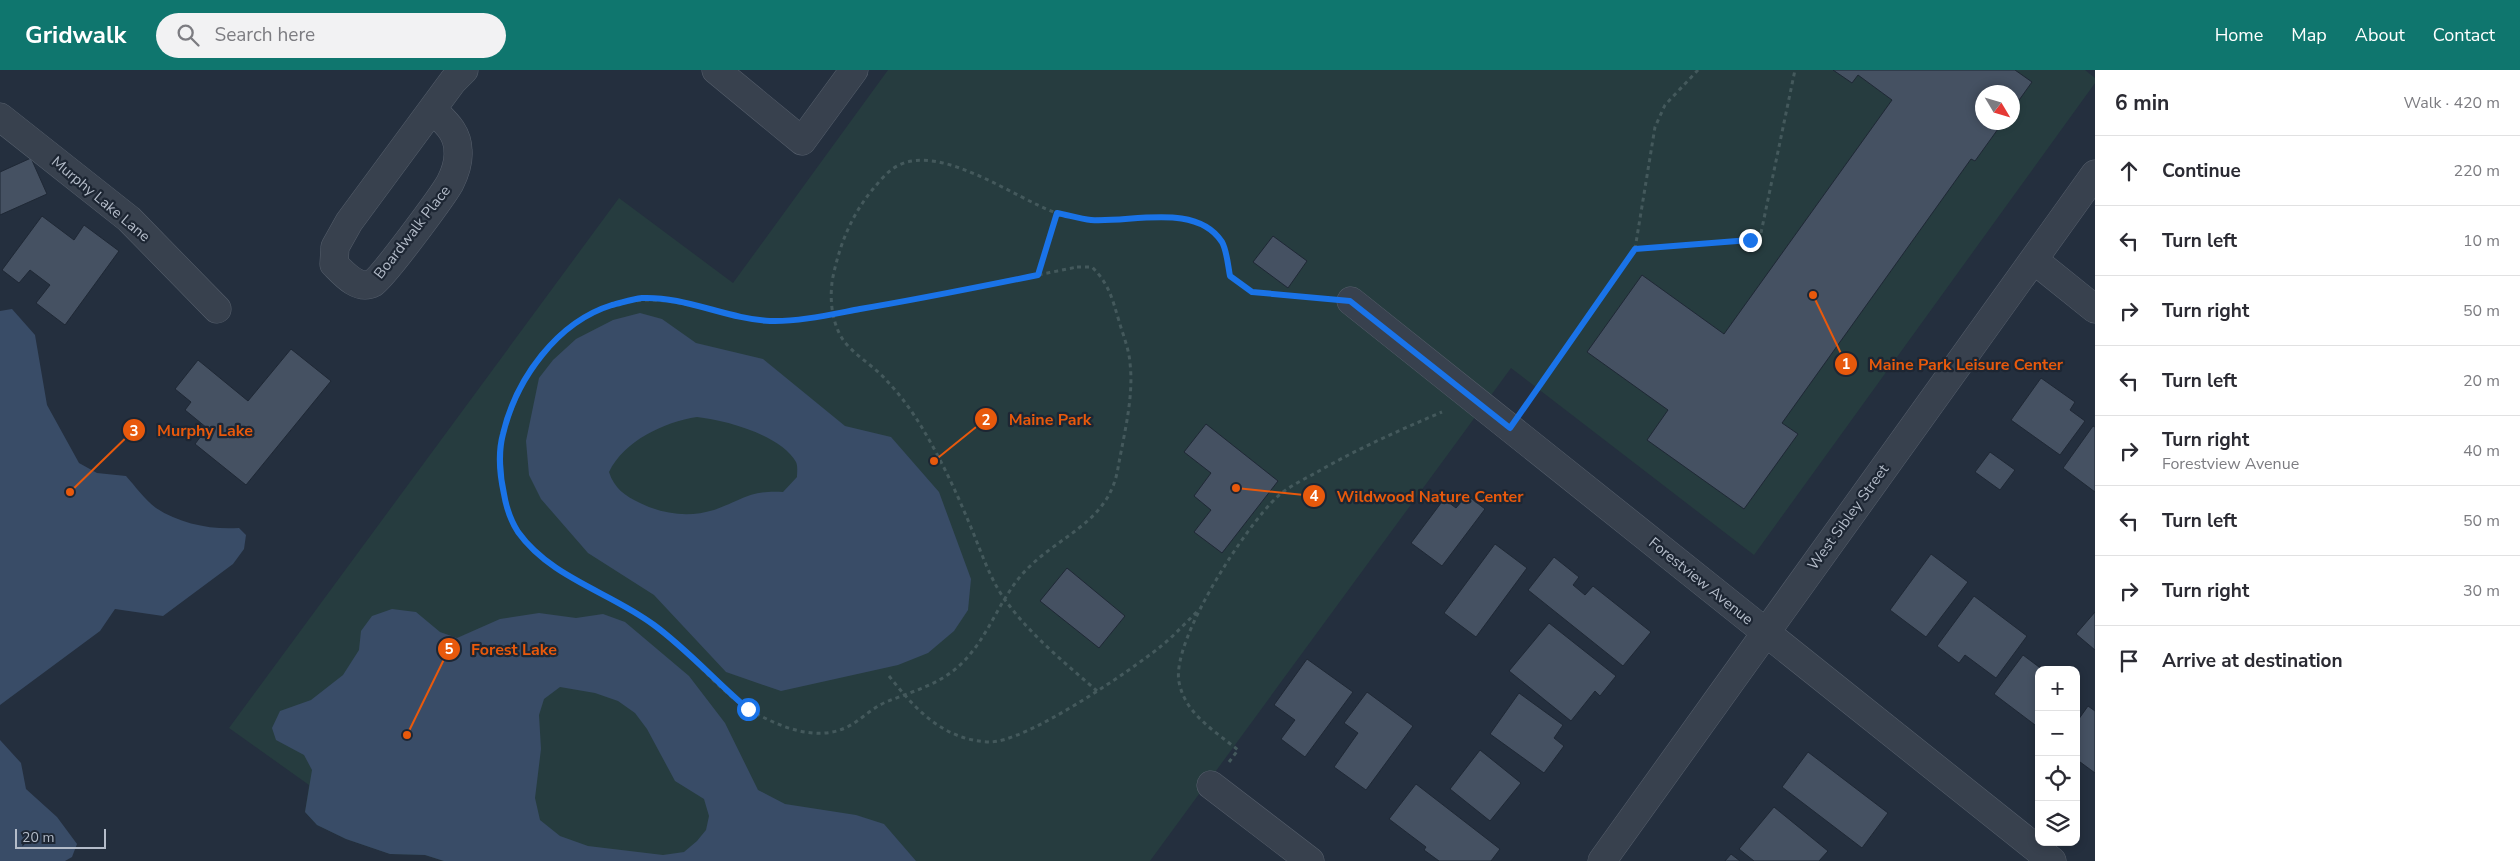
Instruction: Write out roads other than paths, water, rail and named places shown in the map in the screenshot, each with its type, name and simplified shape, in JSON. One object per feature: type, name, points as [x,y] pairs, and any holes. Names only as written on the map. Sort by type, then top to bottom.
[{"type":"street","name":"Boardwalk Place","points":[[433,110],[448,124],[456,136],[458,150],[457,168],[449,185],[385,270],[372,283],[361,285],[347,277],[334,264],[335,247],[349,222],[453,81],[464,70]]},
{"type":"street","points":[[716,70],[802,142],[854,70]]},
{"type":"street","name":"Murphy Lake Lane","points":[[0,117],[129,219],[217,309]]},
{"type":"street","name":"West Sibley Street","points":[[1602,861],[2095,174]]},
{"type":"street","points":[[2034,260],[2095,309]]},
{"type":"street","name":"Forestview Avenue","points":[[1350,301],[2052,861]]},
{"type":"street","points":[[1211,785],[1310,861]]},
{"type":"water","points":[[12,309],[35,335],[47,405],[79,463],[97,473],[126,476],[152,505],[165,514],[196,525],[239,528],[246,535],[244,549],[233,564],[163,616],[115,609],[100,631],[0,705],[0,311]]},
{"type":"water","points":[[640,313],[662,319],[696,343],[763,359],[845,426],[891,437],[939,492],[971,579],[968,610],[954,631],[928,653],[898,665],[781,691],[726,672],[654,595],[588,553],[541,499],[529,475],[526,441],[539,378],[553,360],[576,339],[613,320]],"holes":[[[697,417],[751,430],[778,444],[789,452],[796,462],[797,477],[783,492],[754,494],[714,510],[695,514],[676,514],[658,510],[640,503],[625,494],[614,483],[609,472],[624,451],[635,442],[671,423]]]},
{"type":"water","points":[[392,609],[416,612],[440,632],[457,638],[500,619],[539,613],[576,618],[603,614],[625,622],[689,676],[725,723],[758,790],[785,804],[856,815],[884,824],[916,861],[444,861],[425,855],[390,854],[346,839],[317,825],[305,812],[312,770],[304,755],[276,740],[272,728],[280,711],[311,700],[343,675],[359,650],[361,631],[372,616]],"holes":[[[560,687],[595,693],[618,701],[635,713],[647,729],[675,781],[704,799],[709,816],[706,830],[684,852],[663,855],[588,846],[560,836],[540,820],[535,798],[541,749],[539,715],[544,699]]]},
{"type":"water","points":[[0,740],[21,763],[26,789],[57,817],[77,844],[72,857],[65,861],[0,861]]},
{"type":"place","name":"Maine Park Leisure Center","points":[[1813,295]]},
{"type":"place","name":"Maine Park","points":[[934,461]]},
{"type":"place","name":"Wildwood Nature Center","points":[[1236,488]]},
{"type":"place","name":"Murphy Lake","points":[[70,492]]},
{"type":"place","name":"Forest Lake","points":[[407,735]]}]
